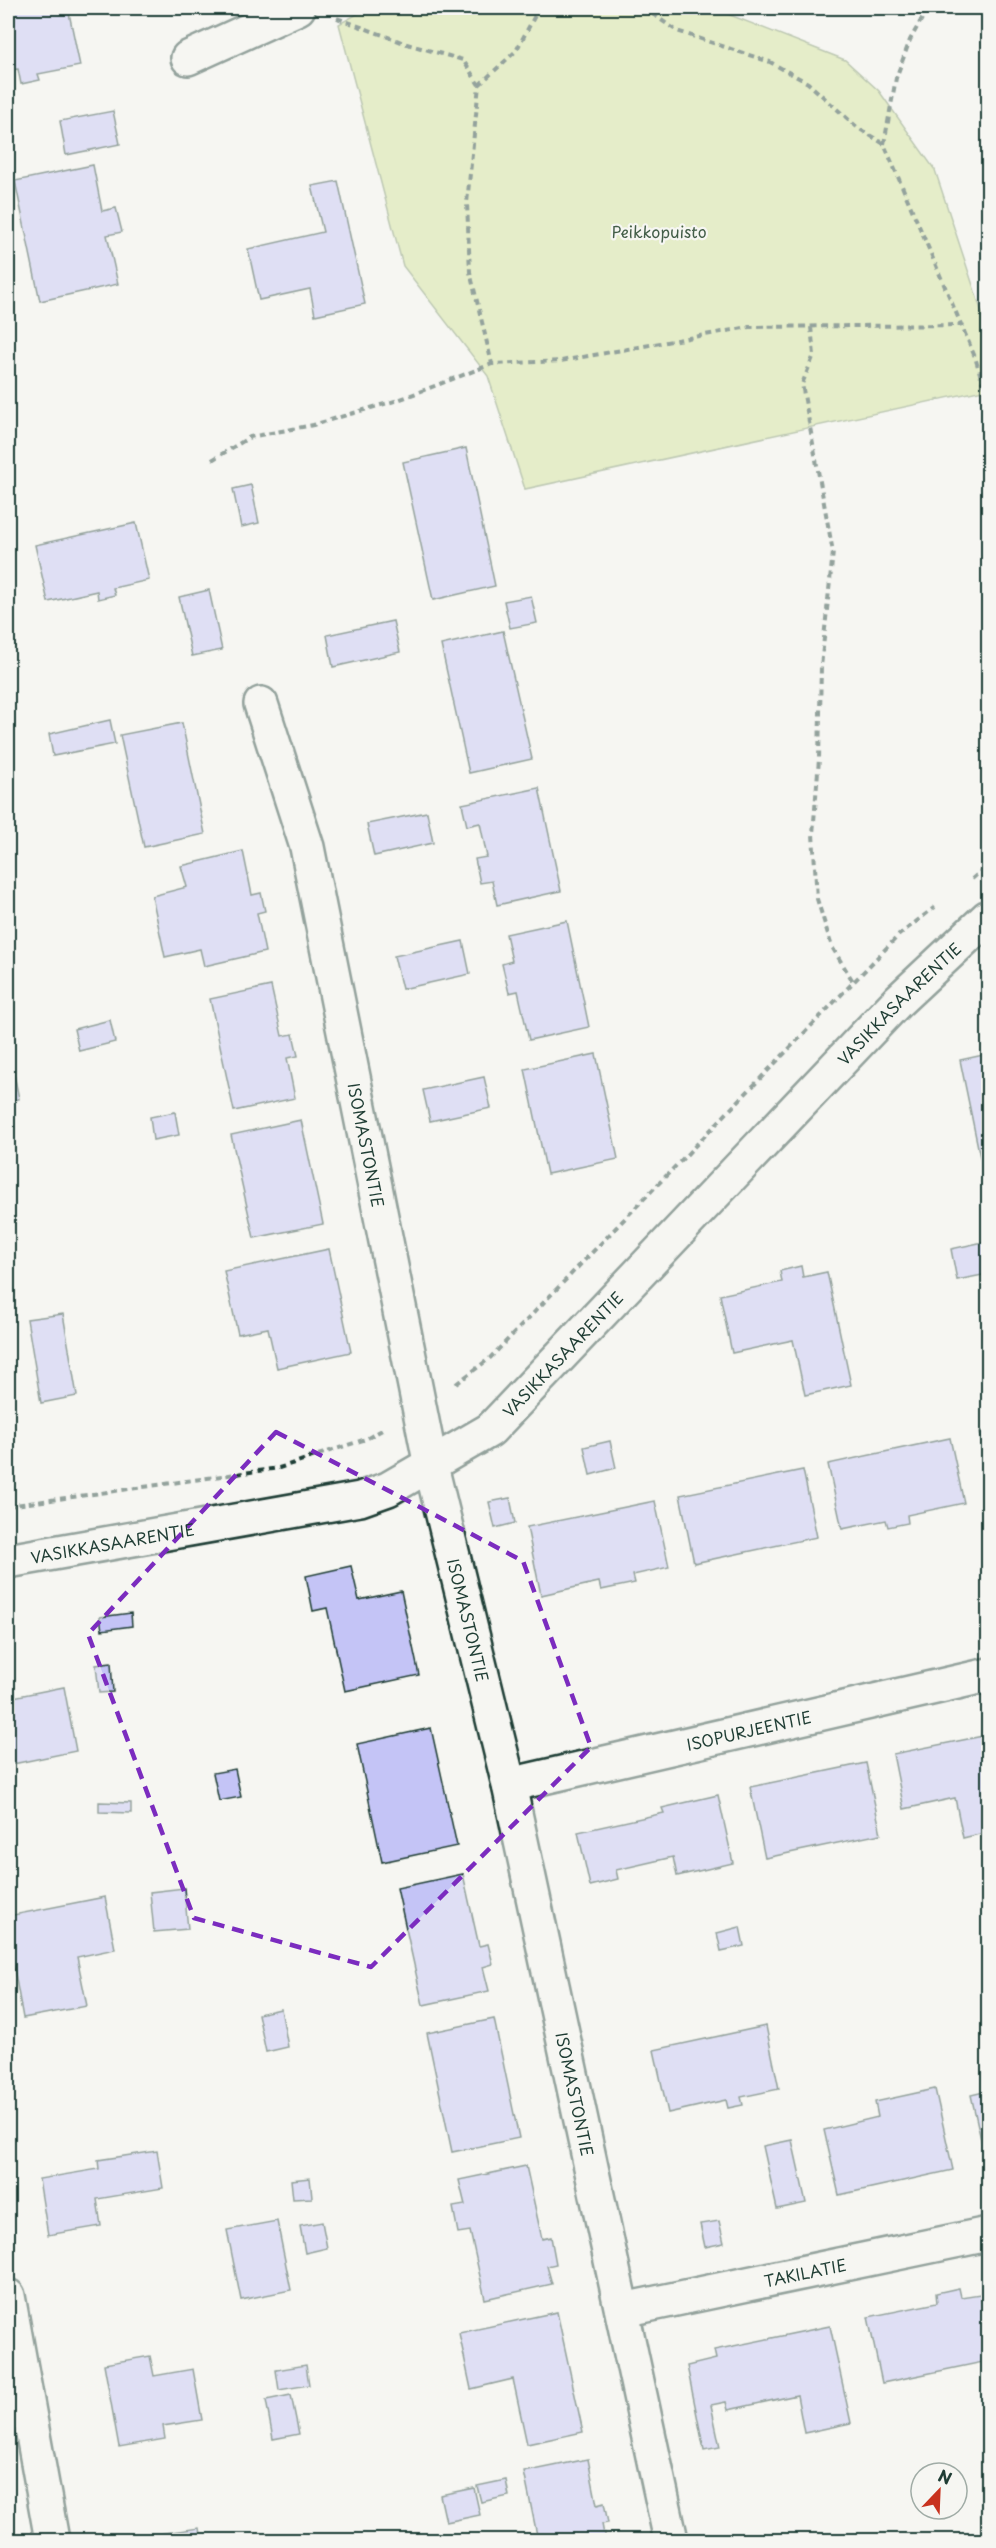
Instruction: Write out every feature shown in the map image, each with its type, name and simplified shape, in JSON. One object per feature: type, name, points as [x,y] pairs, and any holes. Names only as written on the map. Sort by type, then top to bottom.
[{"type":"street","points":[[188,58],[298,8]]},
{"type":"street","name":"ISOMASTONTIE","points":[[261,704],[307,847],[419,1410],[509,1785],[623,2310],[670,2541]]},
{"type":"street","name":"VASIKKASAARENTIE","points":[[8,1561],[360,1499],[388,1489],[490,1431],[898,1001],[988,917]]},
{"type":"street","name":"ISOPURJEENTIE","points":[[509,1785],[988,1675]]},
{"type":"street","name":"TAKILATIE","points":[[623,2310],[988,2234]]},
{"type":"street","points":[[8,2296],[52,2541]]},
{"type":"path","points":[[479,85],[516,51],[539,8]]},
{"type":"path","points":[[645,8],[677,31],[770,62],[808,83],[858,128],[884,144]]},
{"type":"path","points":[[928,8],[910,40],[896,78],[884,144],[962,326],[988,400]]},
{"type":"path","points":[[330,16],[407,44],[463,60],[479,85],[468,203],[470,272],[492,364]]},
{"type":"path","points":[[212,460],[250,437],[313,425],[398,400],[492,364],[561,361],[749,327],[962,326]]},
{"type":"path","points":[[811,327],[814,355],[802,384],[833,552],[821,667],[819,759],[813,834],[817,899],[832,947],[854,982]]},
{"type":"path","points":[[971,879],[988,865]]},
{"type":"path","points":[[8,1506],[279,1468],[366,1439],[419,1410],[490,1358],[900,935],[944,900]]},
{"type":"highlighted area","points":[[276,1432],[523,1561],[591,1747],[371,1967],[194,1918],[88,1634]]},
{"type":"green space","name":"Peikkopuisto","points":[[368,8],[712,8],[845,60],[879,91],[935,170],[988,331],[988,389],[525,489],[488,376],[403,266],[339,24]]},
{"type":"building","points":[[8,8],[68,8],[80,66],[38,74],[40,80],[21,84],[18,69],[8,70]]},
{"type":"building","points":[[113,111],[120,144],[66,155],[60,121]]},
{"type":"building","points":[[93,165],[102,211],[116,208],[122,232],[107,235],[118,284],[40,301],[15,181]]},
{"type":"building","points":[[338,181],[365,304],[315,315],[310,289],[259,300],[248,249],[323,232],[312,186]]},
{"type":"building","points":[[466,448],[495,586],[433,600],[403,462]]},
{"type":"building","points":[[251,485],[259,523],[241,527],[233,489]]},
{"type":"building","points":[[136,523],[149,580],[113,588],[115,595],[98,599],[97,591],[48,602],[35,545]]},
{"type":"building","points":[[209,590],[222,650],[192,656],[179,597]]},
{"type":"building","points":[[531,596],[537,623],[510,628],[504,601]]},
{"type":"building","points":[[393,621],[400,652],[333,667],[327,635]]},
{"type":"building","points":[[503,631],[532,759],[469,773],[441,645]]},
{"type":"building","points":[[110,720],[115,744],[53,756],[49,734]]},
{"type":"building","points":[[182,723],[205,834],[144,847],[120,735]]},
{"type":"building","points":[[539,788],[561,891],[497,905],[492,881],[480,883],[475,859],[487,857],[480,823],[467,826],[462,804]]},
{"type":"building","points":[[427,812],[433,843],[374,856],[367,824]]},
{"type":"building","points":[[243,851],[252,895],[261,893],[265,911],[257,913],[265,952],[204,966],[200,949],[165,957],[152,896],[187,887],[181,866]]},
{"type":"building","points":[[567,921],[589,1027],[529,1040],[518,991],[509,993],[502,964],[512,961],[506,934]]},
{"type":"building","points":[[463,941],[470,974],[402,989],[394,956]]},
{"type":"building","points":[[271,986],[282,1036],[293,1034],[298,1056],[287,1058],[295,1098],[234,1111],[210,999]]},
{"type":"building","points":[[110,1020],[115,1042],[79,1051],[74,1029]]},
{"type":"building","points":[[8,1044],[19,1099],[8,1101]]},
{"type":"building","points":[[596,1054],[618,1159],[547,1174],[525,1069]]},
{"type":"building","points":[[988,1054],[988,1196],[960,1060]]},
{"type":"building","points":[[484,1077],[491,1108],[430,1121],[423,1090]]},
{"type":"building","points":[[175,1112],[179,1135],[153,1140],[150,1117]]},
{"type":"building","points":[[301,1120],[323,1224],[254,1238],[231,1135]]},
{"type":"building","points":[[988,1241],[988,1274],[957,1280],[951,1249]]},
{"type":"building","points":[[329,1249],[351,1352],[277,1368],[268,1328],[238,1334],[224,1271]]},
{"type":"building","points":[[801,1266],[803,1277],[827,1272],[851,1385],[805,1395],[793,1340],[732,1353],[720,1295],[782,1282],[780,1271]]},
{"type":"building","points":[[63,1314],[77,1396],[41,1403],[27,1319]]},
{"type":"building","points":[[988,1430],[988,1472],[980,1432]]},
{"type":"building","points":[[950,1438],[964,1503],[907,1515],[908,1523],[888,1527],[886,1520],[842,1529],[828,1464]]},
{"type":"building","points":[[610,1441],[616,1468],[590,1475],[584,1447]]},
{"type":"building","points":[[803,1470],[817,1537],[694,1563],[680,1495]]},
{"type":"building","points":[[510,1498],[515,1523],[495,1528],[489,1502]]},
{"type":"building","points":[[655,1501],[669,1567],[633,1575],[635,1583],[601,1590],[599,1582],[541,1595],[527,1527]]},
{"type":"building","points":[[351,1566],[359,1600],[401,1591],[419,1675],[345,1691],[327,1608],[313,1611],[306,1576]]},
{"type":"building","points":[[131,1613],[132,1626],[102,1630],[100,1617]]},
{"type":"building","points":[[111,1663],[113,1692],[99,1693],[96,1665]]},
{"type":"building","points":[[64,1687],[76,1751],[8,1765],[8,1698]]},
{"type":"building","points":[[431,1728],[457,1846],[382,1862],[357,1744]]},
{"type":"building","points":[[988,1735],[988,1832],[963,1838],[955,1798],[904,1809],[893,1754]]},
{"type":"building","points":[[866,1763],[881,1834],[765,1858],[750,1787]]},
{"type":"building","points":[[235,1769],[241,1797],[219,1801],[213,1773]]},
{"type":"building","points":[[718,1795],[733,1863],[677,1876],[673,1857],[616,1870],[618,1879],[590,1886],[578,1832],[664,1813],[662,1808]]},
{"type":"building","points":[[99,1802],[131,1803],[131,1813],[99,1812]]},
{"type":"building","points":[[463,1874],[479,1946],[488,1944],[493,1964],[483,1967],[489,1991],[423,2005],[397,1888]]},
{"type":"building","points":[[184,1888],[188,1929],[154,1932],[150,1892]]},
{"type":"building","points":[[105,1897],[115,1949],[77,1957],[87,2006],[23,2018],[8,1935],[8,1916]]},
{"type":"building","points":[[740,1927],[744,1946],[721,1951],[717,1933]]},
{"type":"building","points":[[281,2009],[288,2047],[266,2052],[258,2014]]},
{"type":"building","points":[[494,2019],[519,2138],[452,2152],[427,2033]]},
{"type":"building","points":[[766,2026],[779,2089],[741,2097],[743,2105],[728,2108],[726,2100],[668,2113],[654,2050]]},
{"type":"building","points":[[935,2089],[953,2170],[839,2195],[824,2130],[878,2117],[875,2102]]},
{"type":"building","points":[[988,2091],[988,2162],[986,2162],[971,2095]]},
{"type":"building","points":[[792,2140],[806,2203],[777,2209],[763,2146]]},
{"type":"building","points":[[157,2151],[163,2188],[97,2199],[101,2226],[48,2235],[39,2179],[99,2169],[98,2160]]},
{"type":"building","points":[[526,2166],[542,2239],[551,2237],[556,2264],[547,2266],[552,2284],[485,2299],[470,2231],[458,2233],[453,2207],[465,2205],[459,2180]]},
{"type":"building","points":[[310,2178],[312,2198],[293,2199],[291,2180]]},
{"type":"building","points":[[277,2221],[291,2290],[241,2300],[227,2230]]},
{"type":"building","points":[[719,2221],[724,2243],[705,2247],[700,2224]]},
{"type":"building","points":[[322,2222],[327,2248],[305,2253],[300,2226]]},
{"type":"building","points":[[959,2288],[961,2297],[980,2294],[988,2335],[988,2361],[882,2383],[868,2317],[937,2303],[936,2293]]},
{"type":"building","points":[[557,2312],[583,2432],[527,2444],[513,2379],[471,2389],[459,2333]]},
{"type":"building","points":[[830,2326],[851,2423],[804,2433],[797,2395],[728,2410],[726,2402],[711,2405],[720,2447],[704,2450],[687,2366],[716,2359],[714,2350]]},
{"type":"building","points":[[150,2356],[154,2376],[193,2369],[202,2420],[163,2426],[165,2439],[119,2447],[104,2364]]},
{"type":"building","points":[[306,2365],[309,2385],[279,2390],[276,2370]]},
{"type":"building","points":[[291,2395],[299,2434],[273,2439],[266,2400]]},
{"type":"building","points":[[588,2459],[597,2505],[604,2503],[608,2523],[602,2524],[605,2540],[538,2540],[524,2472]]},
{"type":"building","points":[[506,2480],[509,2496],[481,2502],[477,2486]]},
{"type":"building","points":[[474,2488],[480,2515],[446,2522],[440,2495]]},
{"type":"building","points":[[199,2528],[201,2540],[116,2540]]},
{"type":"building","points":[[988,2535],[988,2540],[963,2540]]},
{"type":"building","points":[[318,2536],[319,2540],[293,2540]]}]
